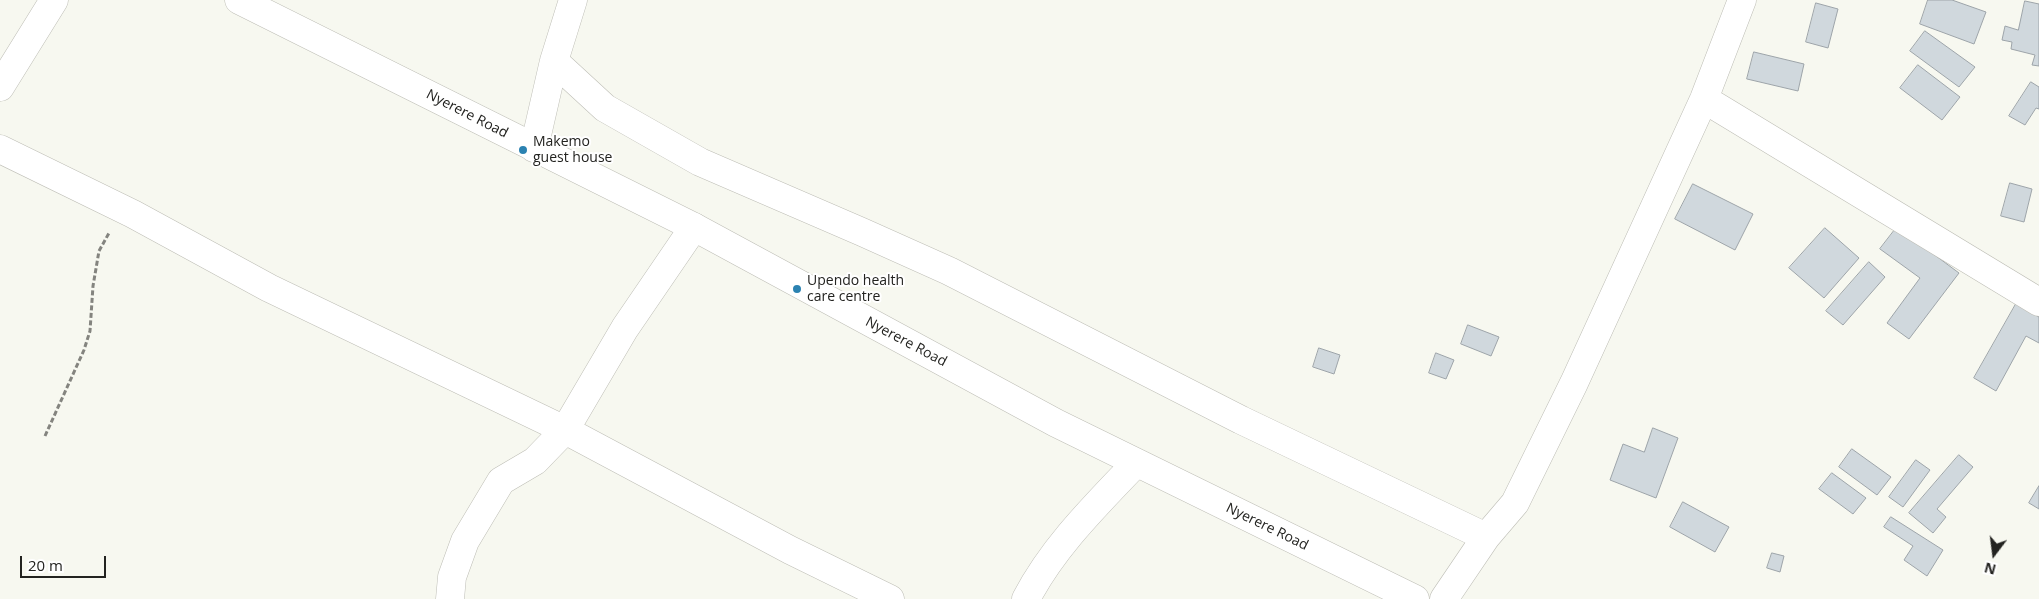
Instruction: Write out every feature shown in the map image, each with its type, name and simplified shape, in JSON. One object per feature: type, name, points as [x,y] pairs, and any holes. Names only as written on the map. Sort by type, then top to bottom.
[{"type":"main road","points":[[0,86],[54,0]]},
{"type":"main road","name":"Nyerere Road","points":[[239,0],[694,227],[1056,423],[1415,599]]},
{"type":"main road","points":[[534,148],[554,61],[573,0]]},
{"type":"main road","points":[[1444,599],[1486,538],[1515,503],[1574,383],[1704,99],[1742,0]]},
{"type":"main road","points":[[554,61],[606,108],[700,162],[949,271],[1259,428],[1486,538]]},
{"type":"main road","points":[[1704,99],[2039,302]]},
{"type":"main road","points":[[0,149],[132,214],[269,288],[565,430],[790,550],[890,599]]},
{"type":"main road","points":[[450,599],[452,577],[464,541],[501,481],[535,462],[565,430],[625,328],[694,227]]},
{"type":"main road","points":[[1026,599],[1034,583],[1072,531],[1136,463]]},
{"type":"path","points":[[44,436],[84,350],[90,331],[93,286],[99,251],[110,231],[132,214]]},
{"type":"building","points":[[1928,0],[1952,0],[1986,12],[1974,44],[1920,24]]},
{"type":"building","points":[[2025,1],[2039,4],[2039,66],[2032,65],[2035,55],[2011,49],[2012,42],[2002,40],[2005,26],[2018,30]]},
{"type":"building","points":[[1816,3],[1838,9],[1828,48],[1806,42]]},
{"type":"building","points":[[1925,31],[1975,67],[1959,87],[1910,51]]},
{"type":"building","points":[[1754,52],[1804,64],[1798,91],[1747,79]]},
{"type":"building","points":[[1918,65],[1960,97],[1942,120],[1900,88]]},
{"type":"building","points":[[2031,82],[2039,87],[2039,109],[2036,108],[2025,125],[2009,116]]},
{"type":"building","points":[[2010,183],[2032,189],[2024,222],[2001,216]]},
{"type":"building","points":[[1693,184],[1753,214],[1735,250],[1675,219]]},
{"type":"building","points":[[1897,227],[1959,273],[1909,339],[1887,323],[1920,278],[1880,249]]},
{"type":"building","points":[[1825,228],[1859,258],[1824,298],[1789,268]]},
{"type":"building","points":[[1869,262],[1885,277],[1843,325],[1826,311]]},
{"type":"building","points":[[2016,304],[2039,317],[2039,343],[2026,336],[1996,391],[1974,378]]},
{"type":"building","points":[[1468,325],[1499,337],[1491,356],[1461,344]]},
{"type":"building","points":[[1319,348],[1340,355],[1334,374],[1313,367]]},
{"type":"building","points":[[1436,353],[1454,360],[1446,379],[1429,373]]},
{"type":"building","points":[[1653,428],[1678,438],[1656,498],[1610,480],[1623,444],[1644,452]]},
{"type":"building","points":[[1852,449],[1891,477],[1877,495],[1839,467]]},
{"type":"building","points":[[1959,455],[1973,467],[1937,509],[1946,517],[1933,533],[1909,513]]},
{"type":"building","points":[[1916,460],[1930,470],[1903,507],[1889,497]]},
{"type":"building","points":[[1832,473],[1866,498],[1853,514],[1819,489]]},
{"type":"building","points":[[2039,486],[2039,509],[2029,503]]},
{"type":"building","points":[[1683,502],[1729,527],[1715,552],[1670,527]]},
{"type":"building","points":[[1891,517],[1943,550],[1927,576],[1904,560],[1913,546],[1884,527]]},
{"type":"building","points":[[1772,553],[1784,556],[1780,572],[1767,568]]},
{"type":"place","name":"Makemo guest house","points":[[523,150]]},
{"type":"place","name":"Upendo health care centre","points":[[797,289]]}]
